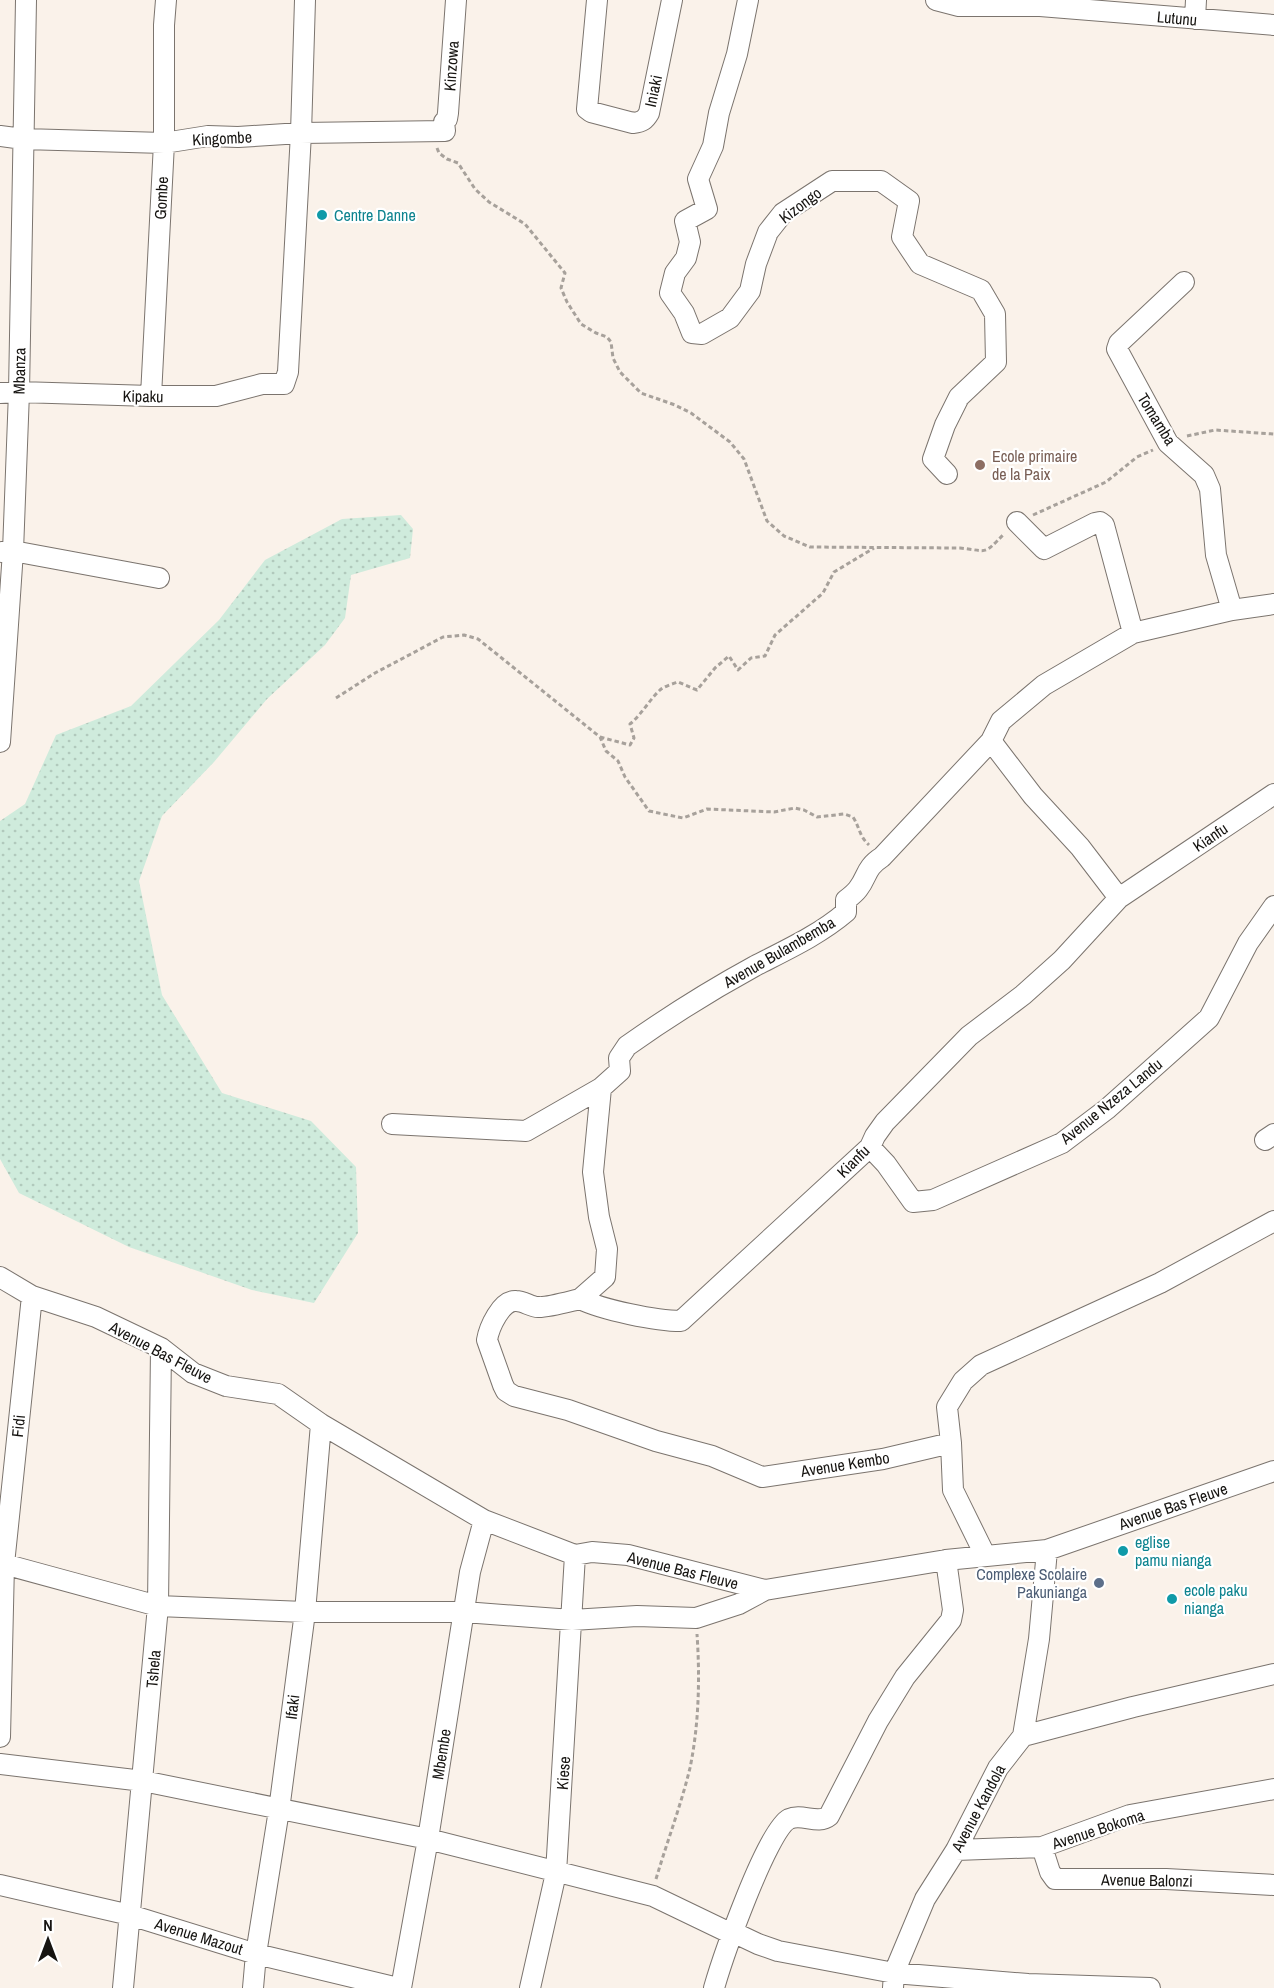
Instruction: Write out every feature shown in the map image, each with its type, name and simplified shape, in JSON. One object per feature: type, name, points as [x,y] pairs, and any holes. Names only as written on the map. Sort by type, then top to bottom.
[{"type":"street","name":"Mbanza","points":[[0,742],[10,392],[23,139],[26,0]]},
{"type":"street","name":"Gombe","points":[[152,396],[164,142],[166,0]]},
{"type":"street","points":[[301,133],[305,0]]},
{"type":"street","name":"Kinzowa","points":[[445,131],[456,0]]},
{"type":"street","name":"Iniaki","points":[[597,0],[587,109],[591,112],[640,123],[649,113],[672,0]]},
{"type":"street","name":"Kizongo","points":[[748,0],[737,54],[719,113],[713,146],[698,179],[707,209],[685,221],[690,242],[686,258],[675,273],[670,293],[684,314],[692,333],[702,334],[730,318],[750,291],[756,264],[768,232],[783,213],[832,181],[880,181],[909,201],[902,237],[920,264],[981,290],[996,314],[996,362],[959,397],[945,425],[933,459],[947,474]]},
{"type":"street","name":"Lutunu","points":[[936,0],[959,6],[1041,3],[1195,10],[1274,25]]},
{"type":"street","name":"Kingombe","points":[[0,136],[23,139],[164,142],[208,136],[445,131]]},
{"type":"street","name":"Kipaku","points":[[10,392],[216,396],[262,384],[284,384],[288,372],[301,133]]},
{"type":"street","name":"Tomamba","points":[[1184,282],[1119,343],[1117,349],[1168,443],[1208,481],[1216,555],[1232,610]]},
{"type":"street","points":[[1017,522],[1044,549],[1095,523],[1100,522],[1104,525],[1133,633]]},
{"type":"street","points":[[6,551],[159,578]]},
{"type":"street","name":"Avenue Bulambemba","points":[[392,1124],[526,1131],[601,1088],[620,1071],[619,1058],[627,1046],[718,987],[791,948],[846,912],[846,900],[858,889],[873,863],[882,857],[991,741],[1001,721],[1044,685],[1133,633],[1177,621],[1274,604]]},
{"type":"street","points":[[991,741],[1033,796],[1080,847],[1119,898]]},
{"type":"street","name":"Kianfu","points":[[580,1299],[590,1304],[617,1310],[669,1321],[681,1321],[870,1147],[874,1136],[885,1122],[969,1036],[1023,995],[1062,960],[1119,898],[1274,794]]},
{"type":"street","name":"Avenue Nzeza Landu","points":[[870,1147],[886,1164],[913,1202],[933,1200],[1062,1143],[1107,1109],[1209,1018],[1248,943],[1274,906]]},
{"type":"street","points":[[580,1299],[605,1277],[607,1249],[599,1217],[593,1172],[601,1088]]},
{"type":"street","points":[[985,1555],[953,1490],[951,1443],[946,1407],[963,1381],[981,1365],[1160,1282],[1274,1221]]},
{"type":"street","name":"Avenue Bas Fleuve","points":[[0,1277],[32,1296],[96,1317],[161,1348],[193,1373],[226,1386],[279,1394],[321,1424],[484,1520],[575,1555],[592,1552],[628,1555],[765,1590],[946,1560],[1047,1550],[1274,1471]]},
{"type":"street","name":"Fidi","points":[[0,1737],[2,1564],[32,1296]]},
{"type":"street","name":"Avenue Kembo","points":[[580,1299],[538,1307],[515,1300],[508,1302],[489,1332],[487,1340],[506,1391],[514,1396],[568,1410],[656,1441],[712,1456],[762,1477],[883,1459],[951,1443]]},
{"type":"street","name":"Tshela","points":[[123,1988],[158,1606],[161,1348]]},
{"type":"street","name":"Ifaki","points":[[253,1988],[305,1611],[321,1424]]},
{"type":"street","name":"Mbembe","points":[[400,1988],[428,1839],[470,1572],[484,1520]]},
{"type":"street","name":"Avenue Kandola","points":[[894,1980],[925,1899],[956,1850],[998,1768],[1023,1736],[1039,1639],[1047,1550]]},
{"type":"street","name":"Kiese","points":[[530,1988],[556,1873],[575,1555]]},
{"type":"street","points":[[714,1988],[732,1934],[769,1846],[781,1826],[789,1819],[798,1817],[823,1819],[829,1816],[878,1720],[905,1677],[951,1620],[953,1610],[946,1560]]},
{"type":"street","points":[[2,1564],[158,1606],[305,1611],[464,1612],[572,1620],[637,1616],[696,1618],[739,1604],[765,1590]]},
{"type":"street","points":[[1023,1736],[1274,1674]]},
{"type":"street","points":[[0,1764],[143,1781],[428,1839],[653,1896],[732,1934],[778,1951],[894,1980],[1150,1988]]},
{"type":"street","name":"Avenue Bokoma","points":[[956,1850],[1042,1847],[1130,1815],[1274,1789]]},
{"type":"street","name":"Avenue Balonzi","points":[[1042,1847],[1050,1872],[1055,1879],[1166,1879],[1274,1885]]},
{"type":"street","name":"Avenue Mazout","points":[[0,1885],[130,1915],[256,1954],[400,1988]]},
{"type":"path","points":[[445,131],[437,145],[439,153],[458,163],[475,189],[489,202],[525,224],[548,251],[566,273],[561,288],[567,302],[581,324],[607,337],[611,342],[613,358],[621,372],[641,393],[683,409],[730,442],[744,459],[767,521],[784,536],[810,547],[987,551],[1017,522],[1106,482],[1137,457],[1168,443],[1194,433],[1215,430],[1274,434]]},
{"type":"path","points":[[336,698],[375,673],[443,637],[464,635],[478,639],[600,738],[630,745],[634,738],[630,724],[658,692],[678,682],[697,690],[714,668],[729,656],[738,670],[750,658],[765,656],[775,635],[823,593],[834,572],[875,547]]},
{"type":"path","points":[[600,738],[606,751],[618,761],[649,812],[683,818],[707,809],[774,812],[795,808],[816,817],[844,814],[853,817],[859,826],[860,836],[882,857]]},
{"type":"path","points":[[653,1896],[690,1769],[696,1728],[699,1670],[696,1618]]},
{"type":"green space","points":[[401,515],[413,529],[410,558],[351,575],[345,618],[325,645],[267,699],[214,762],[162,816],[139,881],[162,995],[222,1093],[311,1121],[356,1167],[358,1233],[314,1303],[252,1290],[129,1247],[19,1193],[0,1159],[0,821],[25,804],[56,735],[131,706],[219,620],[265,560],[342,519]]},
{"type":"place","name":"Centre Danne","points":[[322,215]]},
{"type":"place","name":"Ecole primaire de la Paix","points":[[980,465]]},
{"type":"place","name":"eglise pamu nianga","points":[[1123,1551]]},
{"type":"place","name":"Complexe Scolaire Pakunianga","points":[[1099,1583]]},
{"type":"place","name":"ecole paku nianga","points":[[1172,1599]]}]
